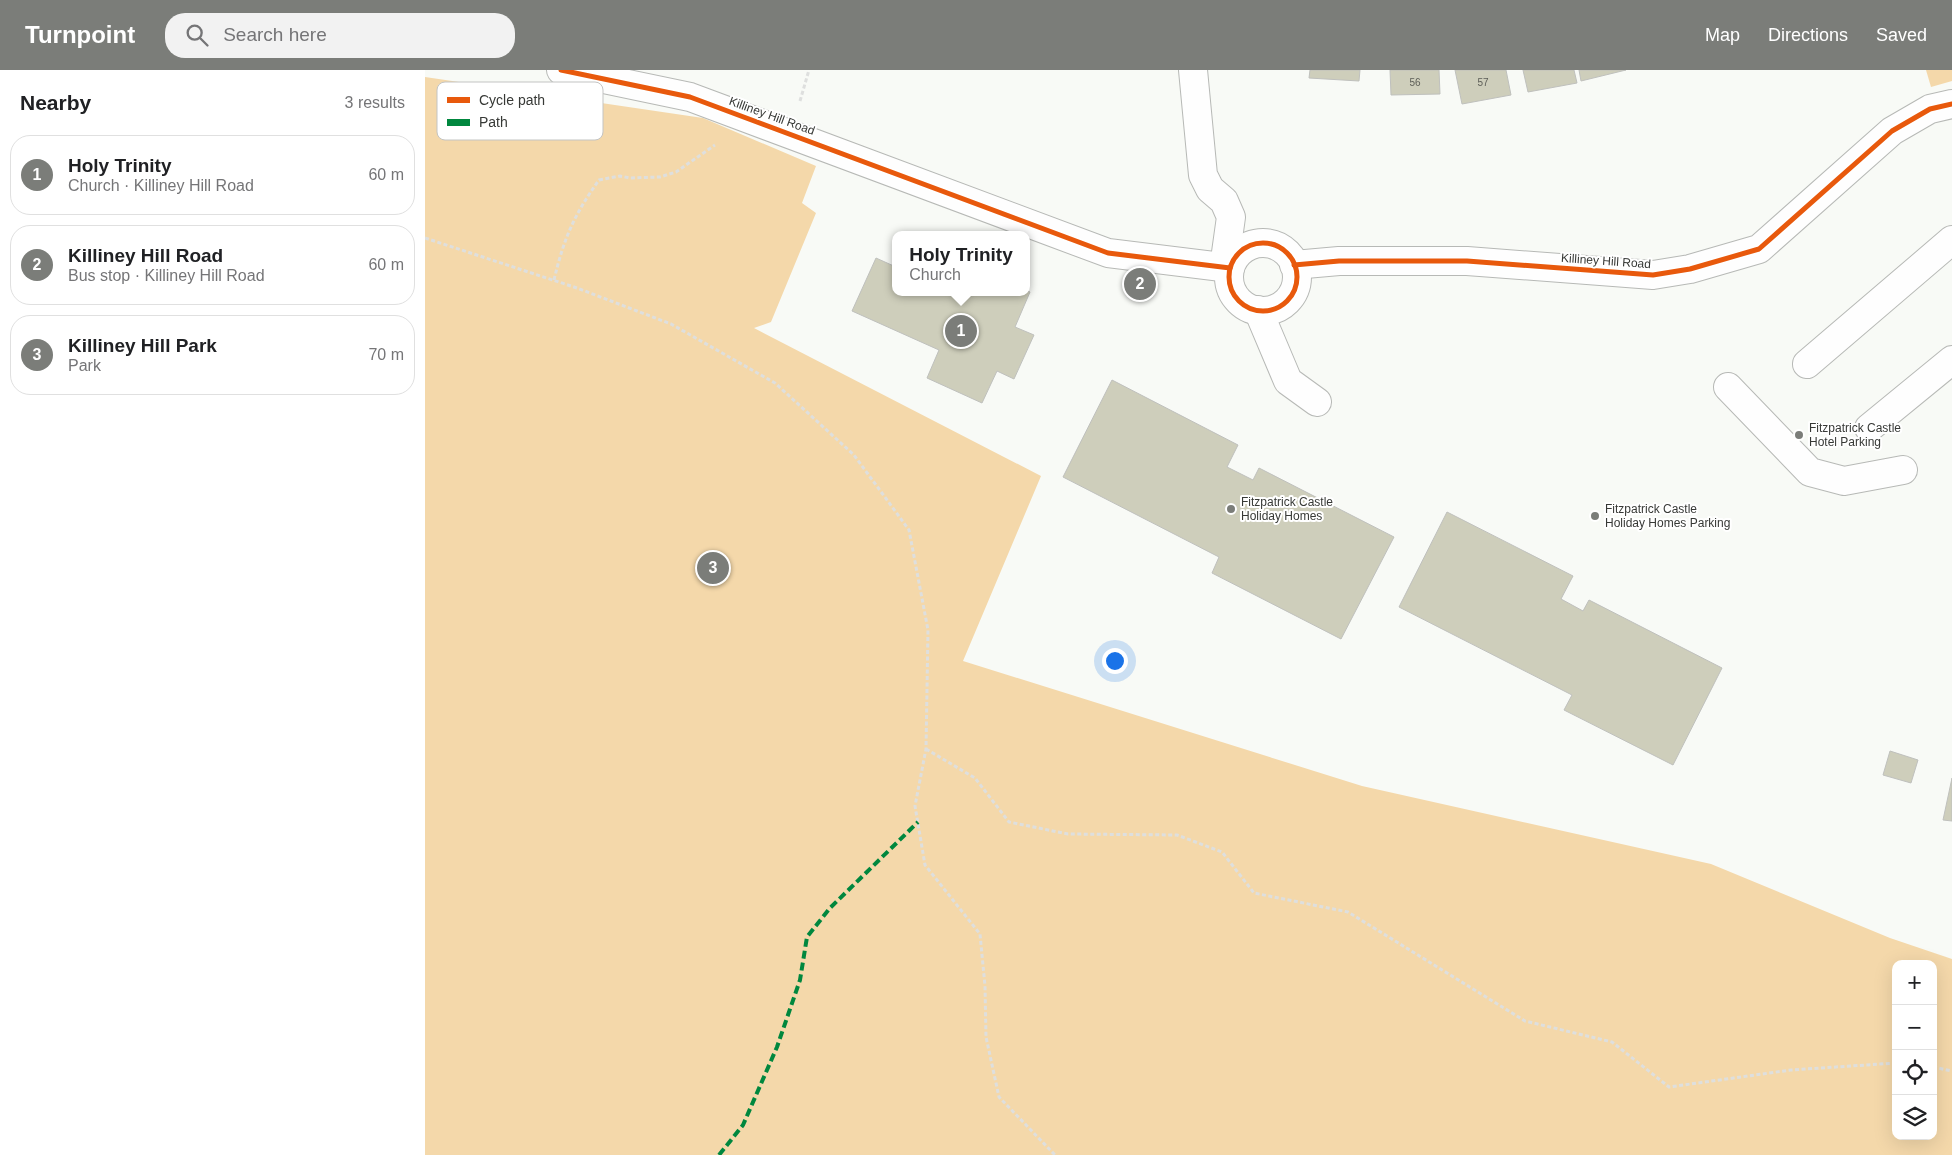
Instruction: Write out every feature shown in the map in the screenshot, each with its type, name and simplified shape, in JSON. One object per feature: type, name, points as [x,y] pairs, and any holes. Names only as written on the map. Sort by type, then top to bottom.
[{"type":"street","name":"Killiney Hill Road","points":[[561,70],[690,97],[1108,253],[1227,267]]},
{"type":"street","points":[[1193,70],[1203,175],[1210,189],[1224,201],[1231,217],[1227,267],[1231,287],[1243,304],[1258,310],[1276,308],[1290,297],[1297,281],[1294,265],[1283,249],[1266,243],[1254,244],[1244,248],[1227,267]]},
{"type":"street","name":"Killiney Hill Road","points":[[1294,265],[1339,261],[1467,261],[1653,275],[1690,269],[1759,249],[1892,131],[1930,109],[1952,104]]},
{"type":"street","points":[[1807,364],[1952,240]]},
{"type":"street","points":[[1258,310],[1288,380],[1317,402]]},
{"type":"street","points":[[1869,428],[1952,360]]},
{"type":"street","points":[[1727,387],[1810,472],[1844,480],[1903,470]]},
{"type":"path","points":[[553,280],[561,252],[577,210],[599,180],[620,176],[660,177],[676,172],[719,142]]},
{"type":"path","points":[[425,238],[553,280],[671,324],[775,383],[854,455],[909,530],[928,630],[925,749],[915,806],[925,865],[980,934],[986,1037],[999,1096],[1055,1155]]},
{"type":"path","points":[[925,749],[975,778],[1009,822],[1068,834],[1177,835],[1221,852],[1254,893],[1348,912],[1525,1021],[1612,1042],[1669,1087],[1791,1070],[1892,1063]]},
{"type":"path","points":[[1937,1068],[1952,1070]]},
{"type":"shaded area","points":[[1926,70],[1952,70],[1952,81],[1931,87]]},
{"type":"shaded area","points":[[425,77],[459,82],[437,82],[437,140],[603,140],[603,103],[703,118],[816,166],[802,203],[816,213],[771,322],[754,328],[1041,476],[963,661],[1362,786],[1711,864],[1890,938],[1952,959],[1952,1155],[425,1155]]},
{"type":"building","points":[[1310,70],[1360,70],[1359,81],[1309,78]]},
{"type":"building","points":[[1390,70],[1439,70],[1440,94],[1391,95]]},
{"type":"building","points":[[1455,70],[1506,70],[1511,95],[1462,104]]},
{"type":"building","points":[[1523,70],[1574,70],[1577,83],[1528,92]]},
{"type":"building","points":[[1579,70],[1626,70],[1581,81]]},
{"type":"building","points":[[876,258],[892,265],[892,296],[1028,296],[1015,327],[1034,335],[1014,379],[997,371],[982,403],[927,378],[939,350],[852,311]]},
{"type":"building","name":"Fitzpatrick Castle Holiday Homes","points":[[1112,380],[1238,445],[1227,467],[1253,480],[1259,468],[1394,537],[1341,639],[1212,573],[1219,557],[1063,477]]},
{"type":"building","points":[[1447,512],[1573,576],[1561,599],[1583,611],[1589,600],[1722,668],[1673,765],[1564,710],[1572,695],[1399,607]]},
{"type":"building","points":[[1890,751],[1918,760],[1911,783],[1883,775]]},
{"type":"building","points":[[1952,778],[1952,821],[1943,820]]},
{"type":"marked path","points":[[719,1155],[743,1125],[777,1047],[800,980],[807,937],[830,908],[918,822]]},
{"type":"cycle path","points":[[561,70],[690,97],[1108,253],[1230,268]]},
{"type":"cycle path","points":[[1294,265],[1339,261],[1467,261],[1653,275],[1690,269],[1759,249],[1892,131],[1930,109],[1952,104]]},
{"type":"cycle path","points":[[1263,243],[1276,246],[1287,253],[1294,264],[1297,277],[1294,290],[1287,301],[1276,308],[1263,311],[1250,308],[1239,301],[1232,290],[1229,277],[1232,264],[1239,253],[1250,246],[1263,243]]},
{"type":"place","name":"Killiney Hill Road","points":[[1140,284]]},
{"type":"place","name":"Holy Trinity","points":[[961,331]]},
{"type":"place","name":"Fitzpatrick Castle Hotel Parking","points":[[1799,435]]},
{"type":"place","name":"Fitzpatrick Castle Holiday Homes","points":[[1231,509]]},
{"type":"place","name":"Fitzpatrick Castle Holiday Homes Parking","points":[[1595,516]]},
{"type":"place","name":"Killiney Hill Park","points":[[713,568]]}]
